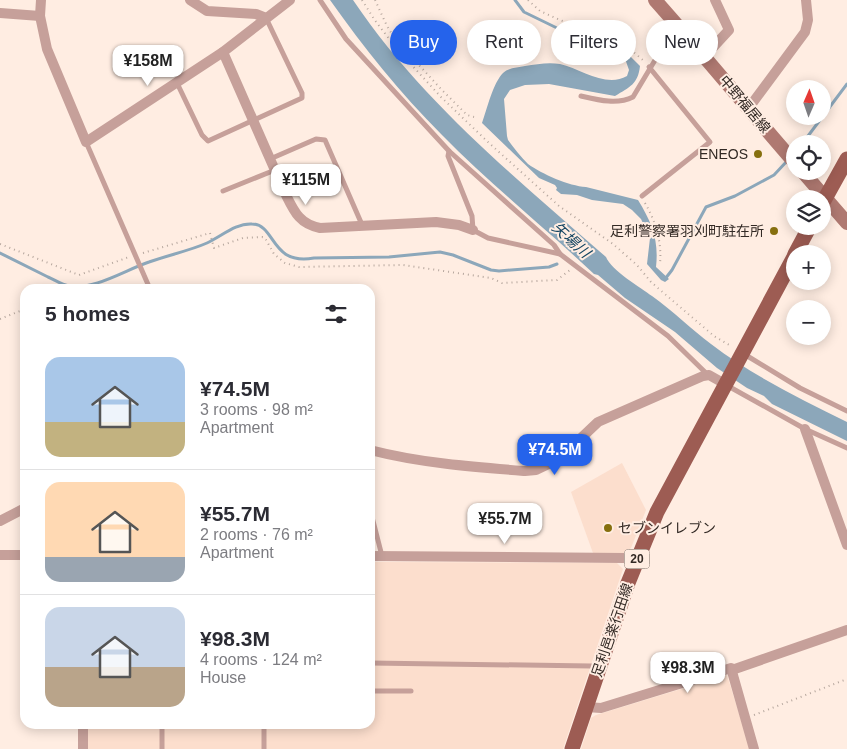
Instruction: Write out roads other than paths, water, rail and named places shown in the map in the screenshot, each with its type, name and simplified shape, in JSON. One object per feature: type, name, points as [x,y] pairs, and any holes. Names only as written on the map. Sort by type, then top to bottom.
[{"type":"main road","name":"中野福居線","points":[[655,0],[673,20]]},
{"type":"main road","name":"中野福居線","points":[[712,65],[786,153]]},
{"type":"main road","points":[[830,190],[847,159]]},
{"type":"main road","points":[[831,208],[847,223]]},
{"type":"main road","name":"20","points":[[726,382],[739,352],[786,270]]},
{"type":"main road","name":"足利邑楽行田線","points":[[572,749],[636,560],[667,490],[726,382]]},
{"type":"street","points":[[41,0],[40,16],[47,49],[86,142],[223,52],[290,0]]},
{"type":"street","points":[[190,0],[207,11],[256,14],[266,18]]},
{"type":"street","points":[[716,0],[729,30],[718,42]]},
{"type":"street","points":[[748,109],[805,32],[808,20],[806,0]]},
{"type":"street","points":[[0,13],[40,16]]},
{"type":"street","points":[[223,52],[292,208],[305,224],[320,228],[436,222],[459,225],[473,230]]},
{"type":"street","points":[[375,451],[450,464],[525,471],[536,470],[559,459],[598,422],[708,375],[726,382]]},
{"type":"street","points":[[805,429],[847,545]]},
{"type":"street","points":[[0,521],[20,511]]},
{"type":"street","points":[[0,555],[20,555]]},
{"type":"street","points":[[375,556],[625,558],[636,560]]},
{"type":"street","points":[[586,707],[601,708],[731,668],[732,670],[847,630]]},
{"type":"street","points":[[732,670],[754,749]]},
{"type":"street","points":[[83,729],[83,749]]},
{"type":"lane","points":[[320,0],[346,39],[449,152],[554,245],[560,254],[668,336],[708,375]]},
{"type":"lane","points":[[177,83],[202,135],[208,141],[302,98],[302,93],[266,18]]},
{"type":"lane","points":[[581,96],[608,102],[626,100],[633,97],[649,67],[710,142],[642,196]]},
{"type":"lane","points":[[270,159],[316,138],[325,140],[363,227]]},
{"type":"lane","points":[[86,142],[139,255],[142,270],[148,284]]},
{"type":"lane","points":[[449,152],[448,156],[472,216],[473,230],[488,238],[560,254]]},
{"type":"lane","points":[[223,191],[275,170]]},
{"type":"lane","points":[[739,352],[776,375],[847,411]]},
{"type":"lane","points":[[726,382],[805,429],[847,448]]},
{"type":"lane","points":[[375,530],[382,556]]},
{"type":"lane","points":[[375,663],[591,666],[599,668]]},
{"type":"lane","points":[[375,691],[411,691]]},
{"type":"lane","points":[[162,729],[162,749]]},
{"type":"lane","points":[[264,729],[264,749]]},
{"type":"water","name":"矢場川","points":[[330,0],[353,0],[390,49],[390,65],[403,65],[471,137],[606,257],[620,273],[660,302],[727,356],[812,405],[847,422],[847,441],[772,404],[764,396],[747,388],[717,368],[675,332],[625,298],[598,275],[594,274],[460,153],[412,103]]},
{"type":"water","points":[[636,62],[640,66],[635,81],[615,96],[549,84],[525,85],[510,90],[504,99],[507,136],[508,140],[528,164],[548,175],[564,182],[638,200],[653,232],[657,257],[656,267],[669,279],[665,282],[647,264],[650,238],[641,219],[632,210],[623,204],[592,200],[577,195],[561,194],[556,190],[555,185],[539,178],[482,123],[496,83],[499,77],[508,70],[551,63],[551,65],[568,66],[602,79],[611,80],[627,76],[629,70],[627,65],[636,65]]},
{"type":"waterway","points":[[515,0],[524,12],[551,25]]},
{"type":"waterway","points":[[809,135],[847,84]]},
{"type":"waterway","points":[[665,279],[672,270],[706,207],[735,196],[774,175],[786,162]]},
{"type":"waterway","points":[[92,284],[149,262],[200,246],[229,230],[246,224],[260,226],[266,230],[281,251],[289,256],[300,259],[389,257],[440,252],[491,270],[499,271],[549,267],[557,264]]},
{"type":"waterway","points":[[0,253],[61,284]]},
{"type":"place","name":"ENEOS","points":[[758,154]]},
{"type":"place","name":"足利警察署羽刈町駐在所","points":[[774,231]]},
{"type":"place","name":"セブンイレブン","points":[[608,528]]}]
